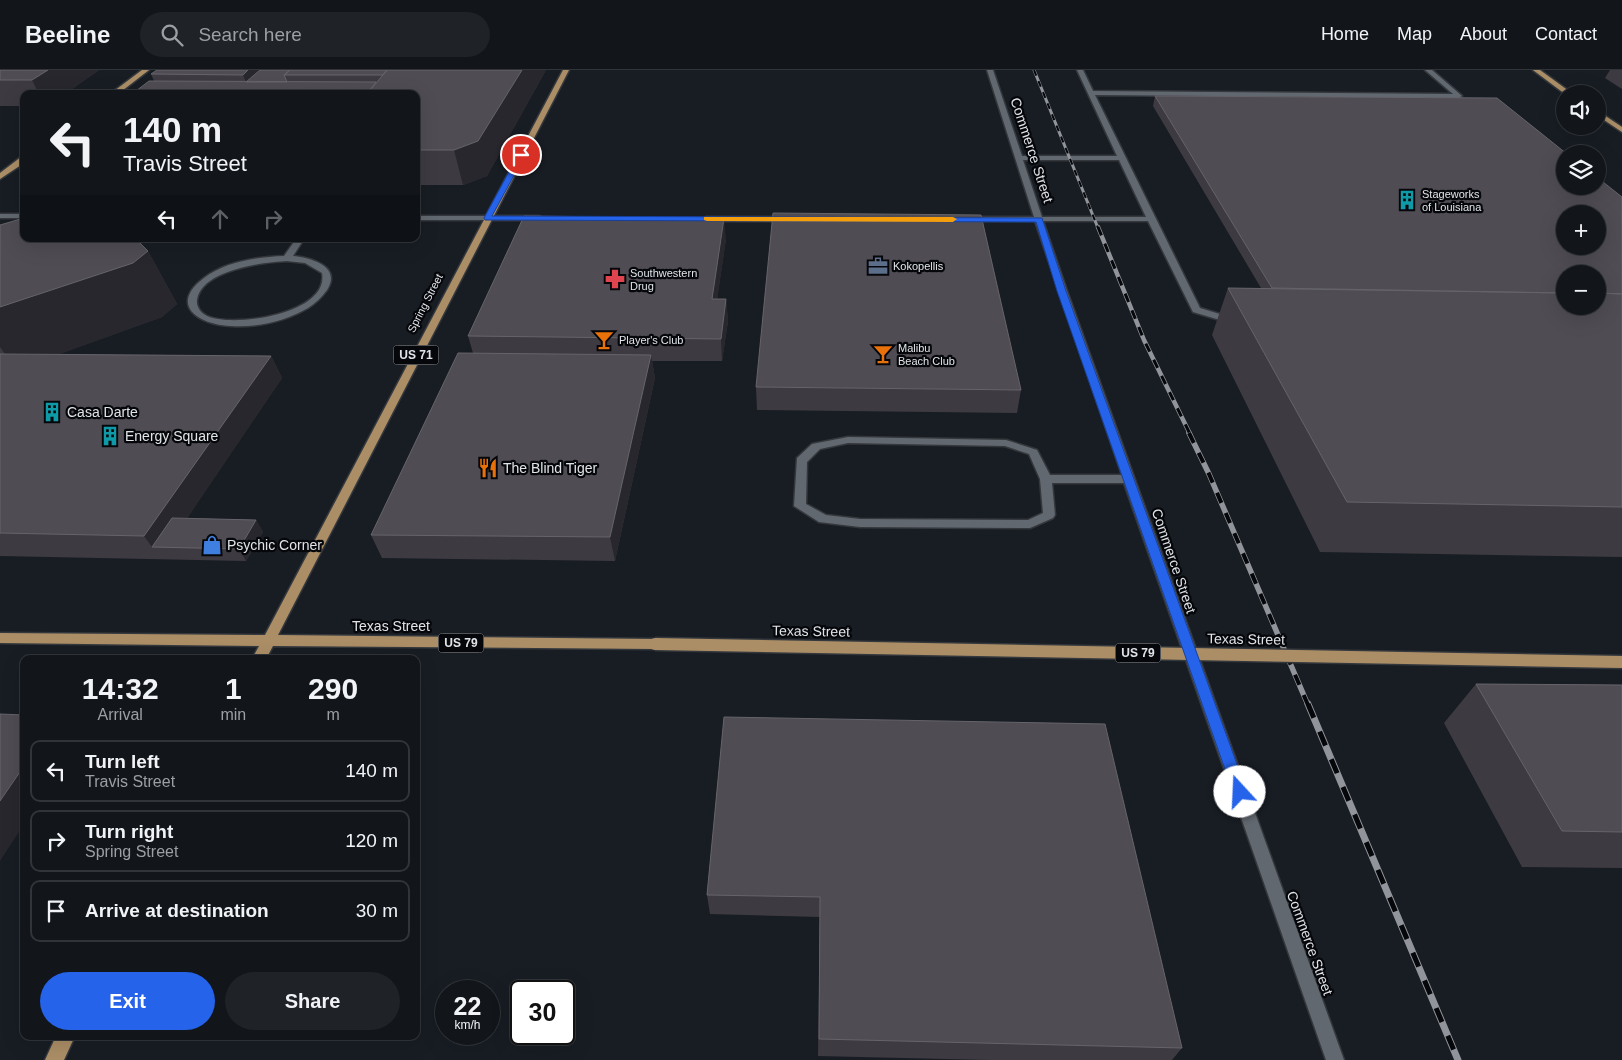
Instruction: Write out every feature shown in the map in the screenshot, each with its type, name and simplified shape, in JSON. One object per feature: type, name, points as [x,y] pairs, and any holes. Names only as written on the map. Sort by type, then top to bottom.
[{"type":"main road","points":[[118,90],[146,70]]},
{"type":"main road","name":"Spring Street","points":[[261,655],[566,70]]},
{"type":"main road","points":[[1536,70],[1557,85]]},
{"type":"main road","points":[[1606,119],[1622,130]]},
{"type":"main road","points":[[0,177],[20,162]]},
{"type":"main road","name":"Texas Street","points":[[0,638],[655,644],[1622,662]]},
{"type":"main road","points":[[54,1060],[64,1040]]},
{"type":"street","name":"Commerce Street","points":[[990,70],[1062,291],[1335,1060]]},
{"type":"street","points":[[1080,70],[1120,158],[1196,310],[1241,323]]},
{"type":"street","points":[[1090,93],[1459,96],[1428,70]]},
{"type":"street","points":[[1019,158],[1120,158]]},
{"type":"street","points":[[0,216],[20,216]]},
{"type":"street","points":[[420,218],[548,218]]},
{"type":"street","points":[[698,219],[798,219]]},
{"type":"street","points":[[954,219],[1151,219]]},
{"type":"street","points":[[287,258],[318,264],[326,272],[327,283],[320,294],[306,305],[287,314],[239,324],[218,322],[202,317],[194,310],[192,300],[197,289],[209,279],[226,270],[246,263],[287,258],[298,242]]},
{"type":"street","points":[[848,440],[1006,443],[1033,452],[1046,479],[1049,514],[1030,524],[860,523],[823,519],[800,506],[801,460],[816,446],[848,440]]},
{"type":"street","points":[[1046,479],[1129,478]]},
{"type":"building","points":[[0,70],[48,70],[32,80],[0,80]]},
{"type":"building","points":[[157,70],[248,70],[243,75],[151,74]]},
{"type":"building","points":[[260,70],[290,70],[284,75],[287,82],[246,82]]},
{"type":"building","points":[[290,70],[387,70],[383,75],[284,75]]},
{"type":"building","points":[[387,70],[522,70],[478,141],[454,150],[420,150],[420,90],[370,90]]},
{"type":"building","points":[[149,81],[376,82],[370,90],[137,90]]},
{"type":"building","name":"Stageworks of Louisiana","points":[[1155,96],[1497,98],[1556,145],[1556,195],[1606,195],[1606,184],[1622,197],[1622,294],[1606,293],[1606,265],[1556,265],[1556,293],[1272,288]]},
{"type":"building","points":[[773,213],[981,215],[1021,390],[756,387]]},
{"type":"building","name":"Southwestern Drug","points":[[524,216],[724,218],[712,299],[726,299],[721,339],[468,336]]},
{"type":"building","points":[[20,219],[20,242],[139,242],[148,251],[133,263],[0,307],[0,225]]},
{"type":"building","points":[[1228,288],[1556,293],[1556,315],[1606,315],[1606,293],[1622,294],[1622,507],[1347,502]]},
{"type":"building","points":[[458,353],[651,355],[610,537],[371,535]]},
{"type":"building","points":[[0,354],[271,356],[144,536],[0,533]]},
{"type":"building","points":[[172,518],[256,520],[239,549],[152,547]]},
{"type":"building","points":[[1476,684],[1622,685],[1622,832],[1562,831]]},
{"type":"building","points":[[0,714],[20,715],[20,772],[0,801]]},
{"type":"building","points":[[724,717],[1105,724],[1182,1048],[819,1039],[820,897],[707,895]]},
{"type":"railway","points":[[1034,70],[1098,228]]},
{"type":"railway","points":[[1098,227],[1144,340],[1190,434]]},
{"type":"railway","points":[[1189,433],[1209,474],[1308,705]]},
{"type":"railway","points":[[1308,704],[1458,1060]]},
{"type":"slow traffic","points":[[707,219],[953,219]]},
{"type":"place","name":"Stageworks of Louisiana","points":[[1407,200]]},
{"type":"place","name":"Kokopellis","points":[[878,266]]},
{"type":"place","name":"Southwestern Drug","points":[[615,279]]},
{"type":"place","name":"Player's Club","points":[[604,340]]},
{"type":"place","name":"Malibu Beach Club","points":[[883,354]]},
{"type":"place","name":"Casa Darte","points":[[52,412]]},
{"type":"place","name":"Energy Square","points":[[110,436]]},
{"type":"place","name":"The Blind Tiger","points":[[488,468]]},
{"type":"place","name":"Psychic Corner","points":[[212,545]]},
{"type":"route","points":[[521,155],[488,218],[1039,220],[1062,291],[1240,792]]}]
